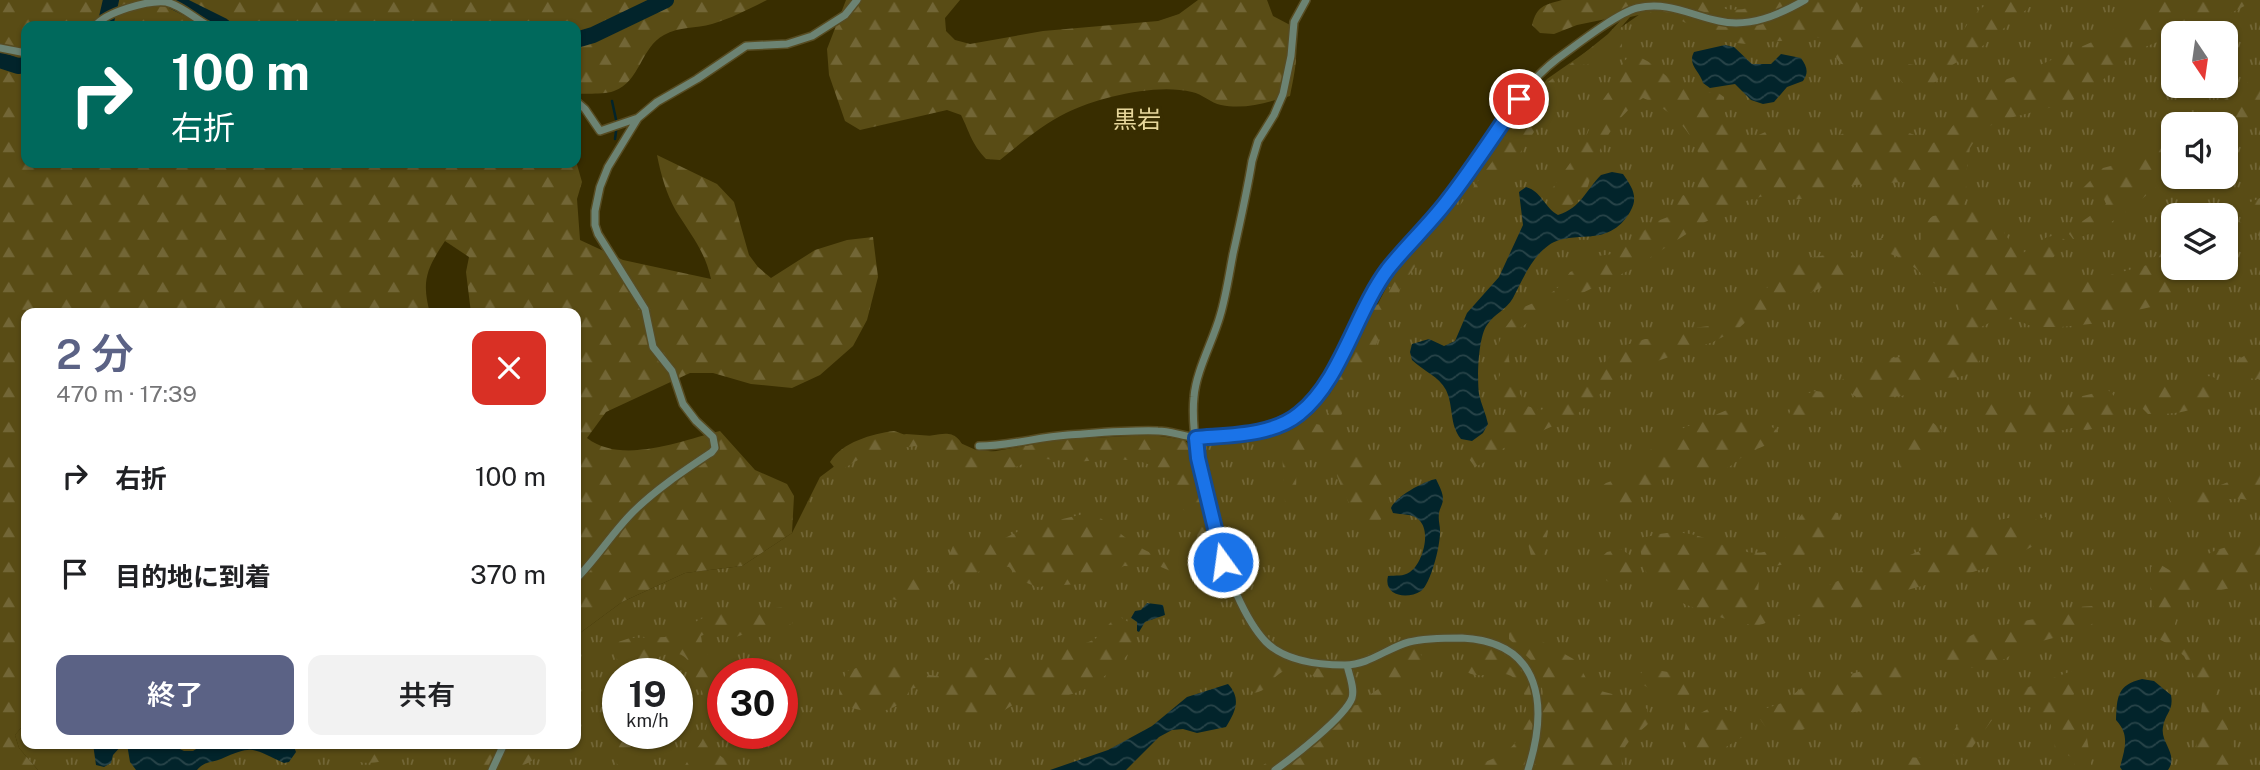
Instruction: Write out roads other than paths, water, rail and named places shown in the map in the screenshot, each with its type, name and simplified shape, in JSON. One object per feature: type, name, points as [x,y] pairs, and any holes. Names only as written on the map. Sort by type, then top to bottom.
[{"type":"street","points":[[581,105],[600,131],[606,130],[634,119],[746,46],[787,44],[812,36],[845,15],[858,0]]},
{"type":"street","points":[[1306,0],[1294,22],[1291,56],[1283,94],[1258,141],[1252,161],[1220,315],[1194,396],[1198,458],[1223,562],[1252,624],[1273,649],[1286,656],[1307,662],[1347,665],[1367,662],[1411,641],[1477,639],[1501,646],[1521,662],[1532,677],[1538,698],[1538,733],[1528,770]]},
{"type":"street","points":[[979,446],[1003,446],[1065,435],[1146,431],[1180,433],[1196,438],[1236,434],[1280,425],[1298,415],[1312,402],[1334,371],[1356,322],[1388,269],[1447,201],[1525,91],[1556,60],[1635,9],[1667,6],[1719,21],[1738,23],[1761,20],[1805,0]]},
{"type":"street","points":[[101,21],[113,12],[155,2],[166,2],[200,21]]},
{"type":"street","points":[[0,48],[21,52]]},
{"type":"street","points":[[581,573],[641,504],[715,448],[713,437],[696,421],[684,404],[672,371],[653,347],[645,309],[602,242],[595,225],[600,187],[634,119]]},
{"type":"street","points":[[1275,770],[1308,746],[1350,702],[1353,690],[1347,665]]},
{"type":"street","points":[[492,770],[502,749]]},
{"type":"water","points":[[1725,45],[1734,47],[1752,64],[1771,64],[1781,54],[1801,58],[1806,67],[1806,75],[1803,81],[1787,87],[1774,102],[1763,104],[1751,100],[1735,84],[1710,88],[1703,83],[1692,57],[1694,52]]},
{"type":"water","points":[[1612,172],[1623,174],[1632,188],[1633,207],[1621,224],[1611,231],[1601,235],[1559,240],[1543,250],[1533,262],[1513,298],[1484,331],[1478,387],[1488,424],[1483,433],[1472,441],[1461,439],[1455,427],[1446,390],[1439,381],[1412,360],[1412,344],[1429,339],[1444,346],[1455,341],[1467,313],[1499,277],[1523,225],[1519,192],[1526,187],[1531,189],[1558,215],[1573,208],[1601,175]]},
{"type":"water","points":[[1436,479],[1443,499],[1439,512],[1439,544],[1432,572],[1421,591],[1409,595],[1397,594],[1389,588],[1388,576],[1405,575],[1414,568],[1422,555],[1425,532],[1419,520],[1410,515],[1393,513],[1391,508],[1410,490]]},
{"type":"water","points":[[1147,603],[1163,605],[1165,615],[1145,622],[1139,632],[1137,622],[1131,618],[1135,611],[1141,610]]},
{"type":"water","points":[[2142,679],[2154,681],[2171,695],[2171,705],[2163,727],[2171,759],[2168,770],[2122,770],[2120,767],[2125,736],[2116,720],[2118,699],[2123,689]]},
{"type":"water","points":[[1228,684],[1235,695],[1236,706],[1226,727],[1197,733],[1183,729],[1172,730],[1159,737],[1126,770],[1050,770],[1108,750],[1152,726],[1187,697]]},
{"type":"water","points":[[94,749],[118,749],[111,763],[104,767],[96,765]]},
{"type":"water","points":[[128,749],[295,749],[296,752],[289,762],[284,763],[253,750],[241,751],[205,764],[197,770],[136,770],[130,762]]},
{"type":"waterway","points":[[106,21],[111,0]]},
{"type":"waterway","points":[[171,0],[213,21]]},
{"type":"waterway","points":[[581,39],[666,0]]},
{"type":"waterway","points":[[0,60],[21,66]]},
{"type":"waterway","points":[[612,101],[617,124],[615,139]]},
{"type":"district","name":"黒岩","points":[[1137,119]]}]
